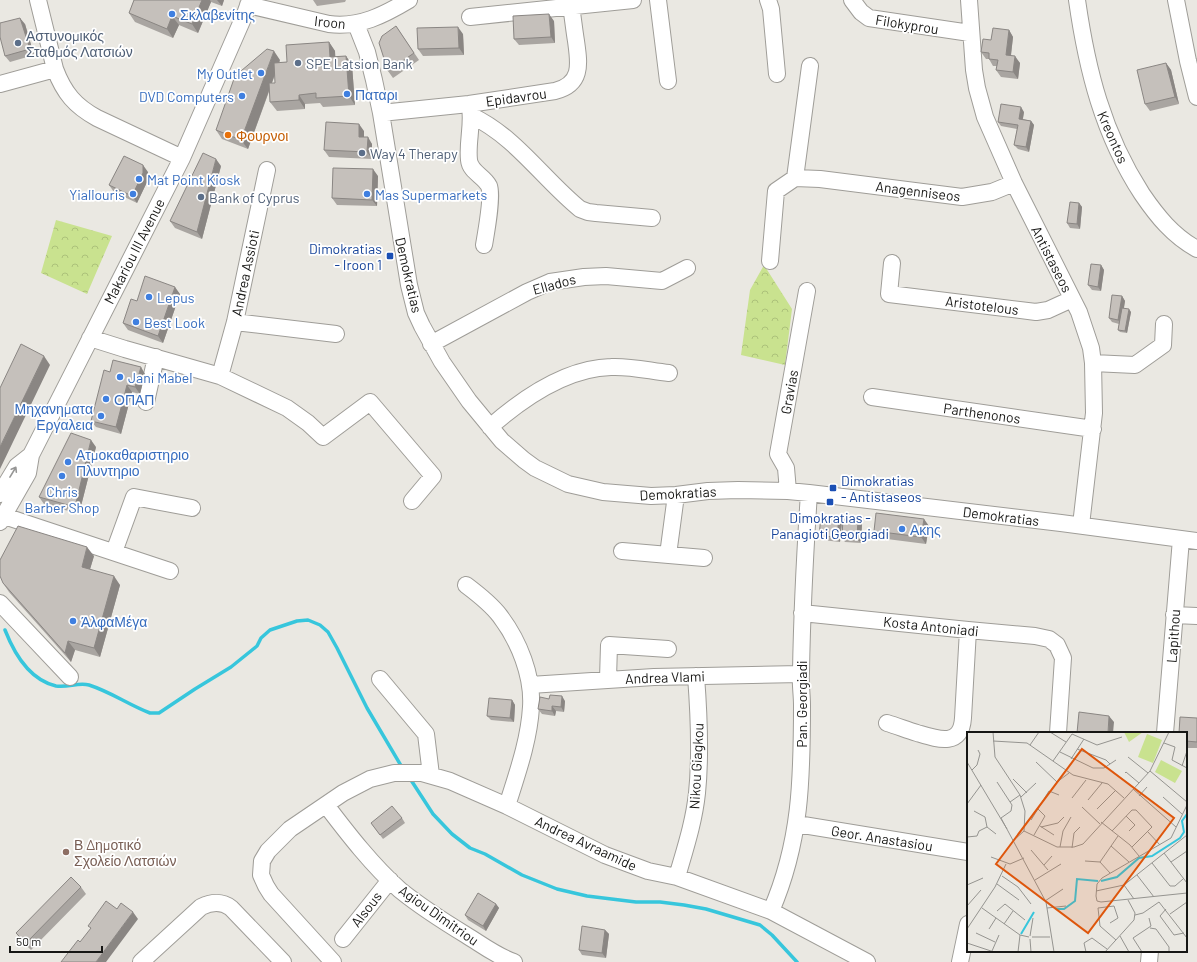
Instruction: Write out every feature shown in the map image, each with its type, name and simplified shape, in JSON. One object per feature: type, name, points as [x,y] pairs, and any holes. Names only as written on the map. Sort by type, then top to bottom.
[{"type":"street","points":[[38,0],[55,69],[59,80],[70,97],[85,112],[182,158]]},
{"type":"street","name":"Iroon","points":[[249,2],[329,24],[342,26],[356,24],[391,10],[409,0]]},
{"type":"street","points":[[470,17],[633,0]]},
{"type":"street","points":[[658,0],[668,81]]},
{"type":"street","points":[[768,0],[771,9],[777,74]]},
{"type":"street","name":"Filokyprou","points":[[852,0],[861,12],[870,18],[970,33]]},
{"type":"street","name":"Antistaseos","points":[[969,0],[970,33],[974,70],[980,103],[1014,183],[1072,299],[1088,335],[1093,363],[1093,429],[1082,525]]},
{"type":"street","name":"Kreontos","points":[[1077,0],[1094,87],[1106,125],[1118,152],[1137,186],[1164,222],[1177,236],[1197,249]]},
{"type":"street","points":[[1176,0],[1197,97]]},
{"type":"street","name":"Makariou III Avenue","points":[[2,519],[28,473],[31,455],[182,158],[249,2]]},
{"type":"street","name":"Epidavrou","points":[[381,113],[470,110],[564,89],[570,84],[577,73],[578,61],[571,6]]},
{"type":"street","name":"Demokratias","points":[[356,24],[371,66],[381,113],[394,201],[411,297],[422,326],[431,344],[455,382],[490,427],[535,468],[568,484],[590,490],[616,494],[651,496],[721,491],[788,491],[1082,525],[1197,541]]},
{"type":"street","points":[[770,261],[776,191],[795,178],[810,66]]},
{"type":"street","points":[[0,84],[55,69]]},
{"type":"street","points":[[470,110],[505,137],[580,209],[596,213],[652,218]]},
{"type":"street","points":[[470,110],[469,160],[473,171],[488,184],[490,194],[484,244]]},
{"type":"street","name":"Andrea Assioti","points":[[220,376],[235,322],[266,170]]},
{"type":"street","name":"Anagenniseos","points":[[795,178],[820,179],[962,197],[992,192],[1014,183]]},
{"type":"street","name":"Aristotelous","points":[[892,263],[889,294],[1036,312],[1048,310],[1072,299]]},
{"type":"street","name":"Ellados","points":[[431,344],[526,292],[550,282],[584,276],[606,276],[662,281],[687,268]]},
{"type":"street","name":"Gravias","points":[[788,491],[786,468],[778,454],[807,291]]},
{"type":"street","points":[[235,322],[336,334]]},
{"type":"street","points":[[1093,363],[1135,365],[1163,345],[1164,324]]},
{"type":"street","points":[[90,338],[220,376],[287,408],[308,423],[323,437],[370,402],[433,476],[412,501]]},
{"type":"street","points":[[146,402],[156,357]]},
{"type":"street","points":[[490,427],[509,410],[539,390],[567,378],[594,369],[623,367],[669,373]]},
{"type":"street","name":"Parthenonos","points":[[872,397],[1093,429]]},
{"type":"street","name":"Makariou III Avenue","points":[[0,494],[17,466],[31,455]]},
{"type":"street","name":"Pan. Georgiadi","points":[[771,911],[784,878],[797,824],[801,752],[802,613],[809,493]]},
{"type":"street","points":[[668,555],[676,495]]},
{"type":"street","points":[[114,552],[134,497],[192,508]]},
{"type":"street","points":[[2,519],[114,552],[170,571]]},
{"type":"street","name":"Lapithou","points":[[1165,732],[1181,539]]},
{"type":"street","points":[[622,551],[704,558]]},
{"type":"street","points":[[466,585],[493,608],[506,624],[521,653],[530,686],[531,707],[528,732],[520,766],[507,806]]},
{"type":"street","points":[[0,603],[70,677]]},
{"type":"street","name":"Kosta Antoniadi","points":[[802,613],[1049,639],[1057,645],[1062,654],[1063,662],[1058,732]]},
{"type":"street","points":[[1174,615],[1197,616]]},
{"type":"street","points":[[887,723],[938,739],[948,739],[959,733],[963,724],[968,630]]},
{"type":"street","points":[[608,680],[609,645],[668,649]]},
{"type":"street","name":"Andrea Vlami","points":[[530,686],[608,680],[696,676],[801,674]]},
{"type":"street","name":"Nikou Giagkou","points":[[677,877],[692,822],[697,794],[699,753],[696,676]]},
{"type":"street","points":[[380,678],[426,734],[431,775]]},
{"type":"street","name":"Andrea Avraamide","points":[[333,962],[271,894],[263,879],[261,867],[264,856],[296,825],[326,805],[360,784],[377,777],[394,773],[431,775],[464,786],[605,855],[648,871],[677,877],[771,911],[867,962]]},
{"type":"street","name":"Agiou Dimitriou","points":[[326,805],[355,842],[390,880],[413,900],[508,961]]},
{"type":"street","name":"Geor. Anastasiou","points":[[797,824],[967,852]]},
{"type":"street","name":"Alsous","points":[[343,939],[390,880]]},
{"type":"street","points":[[141,962],[200,907],[217,903],[227,905],[231,908],[283,962]]},
{"type":"street","points":[[960,962],[967,929]]},
{"type":"street","points":[[1149,962],[1150,952]]},
{"type":"green space","points":[[56,220],[112,236],[87,294],[41,273]]},
{"type":"green space","points":[[764,265],[792,309],[785,365],[741,355],[750,290]]},
{"type":"building","name":"Σκλαβενίτης","points":[[134,0],[202,0],[192,24],[172,16],[167,29],[129,13]]},
{"type":"building","points":[[549,14],[551,37],[514,39],[513,16]]},
{"type":"building","name":"Αστυνομικός Σταθμός Λατσιών","points":[[20,18],[30,49],[5,56],[0,37],[0,23]]},
{"type":"building","points":[[396,26],[414,53],[388,71],[379,43],[382,36]]},
{"type":"building","points":[[458,27],[459,48],[418,49],[417,28]]},
{"type":"building","points":[[993,28],[1009,30],[1006,55],[1015,56],[1013,72],[996,70],[998,60],[989,59],[989,53],[981,52],[983,39],[991,40]]},
{"type":"building","points":[[329,42],[330,57],[346,56],[349,96],[316,98],[316,93],[299,95],[299,100],[270,102],[269,83],[275,83],[274,63],[287,62],[286,45]]},
{"type":"building","points":[[267,49],[274,51],[241,140],[216,130],[235,76]]},
{"type":"building","points":[[1166,63],[1175,97],[1145,104],[1137,70]]},
{"type":"building","points":[[1001,104],[1021,107],[1019,119],[1031,121],[1026,147],[1014,145],[1018,125],[998,122]]},
{"type":"building","points":[[326,122],[359,124],[359,137],[368,137],[367,152],[324,150]]},
{"type":"building","name":"Bank of Cyprus","points":[[203,153],[216,159],[197,232],[170,221]]},
{"type":"building","points":[[124,156],[143,165],[143,173],[132,196],[109,185]]},
{"type":"building","points":[[333,168],[373,169],[372,200],[332,198]]},
{"type":"building","points":[[1070,202],[1079,203],[1077,224],[1067,223]]},
{"type":"building","points":[[1091,264],[1101,265],[1098,287],[1088,285]]},
{"type":"building","points":[[145,276],[175,287],[158,336],[123,323],[131,299],[137,301]]},
{"type":"building","points":[[1112,295],[1122,296],[1118,320],[1109,318]]},
{"type":"building","points":[[1122,308],[1129,309],[1125,331],[1118,330]]},
{"type":"building","points":[[21,344],[44,356],[0,447],[0,388]]},
{"type":"building","points":[[113,360],[141,367],[135,387],[127,385],[116,427],[91,421],[104,370],[110,372]]},
{"type":"building","points":[[71,433],[91,440],[75,507],[39,497]]},
{"type":"building","points":[[876,513],[924,519],[921,537],[874,531]]},
{"type":"building","points":[[821,516],[839,517],[837,537],[819,536]]},
{"type":"building","points":[[843,517],[858,518],[857,539],[842,538]]},
{"type":"building","name":"ΆλφαΜέγα","points":[[18,526],[87,547],[82,567],[114,576],[94,648],[68,641],[65,653],[3,583],[0,576],[0,560]]},
{"type":"building","points":[[550,695],[562,696],[561,707],[552,706],[552,711],[538,709],[540,697],[549,699]]},
{"type":"building","points":[[489,698],[512,700],[510,718],[487,716]]},
{"type":"building","points":[[1079,712],[1109,716],[1108,732],[1077,732]]},
{"type":"building","points":[[1180,717],[1197,718],[1197,742],[1187,741],[1187,732],[1179,732]]},
{"type":"building","points":[[392,806],[402,818],[380,835],[371,823]]},
{"type":"building","points":[[71,877],[81,887],[26,943],[16,933]]},
{"type":"building","points":[[478,893],[496,904],[483,926],[465,915]]},
{"type":"building","points":[[106,901],[117,909],[121,903],[133,912],[96,962],[61,962],[78,940],[80,942],[91,928],[88,926]]},
{"type":"building","points":[[582,926],[605,930],[602,953],[579,950]]},
{"type":"waterway","points":[[5,630],[13,648],[24,664],[38,678],[47,683],[56,686],[81,684],[89,685],[105,691],[150,713],[159,713],[231,667],[257,646],[261,638],[270,630],[297,621],[308,620],[320,625],[328,632],[367,708],[403,769]]},
{"type":"waterway","points":[[409,777],[433,814],[452,834],[470,848],[485,854],[522,875],[557,889],[587,896],[636,902],[660,902],[684,905],[706,909],[760,925],[772,935],[797,962]]},
{"type":"place","name":"Σκλαβενίτης","points":[[172,14]]},
{"type":"place","name":"Αστυνομικός Σταθμός Λατσιών","points":[[18,43]]},
{"type":"place","name":"SPE Latsion Bank","points":[[298,63]]},
{"type":"place","name":"My Outlet","points":[[261,73]]},
{"type":"place","name":"Παταρι","points":[[347,94]]},
{"type":"place","name":"DVD Computers","points":[[242,96]]},
{"type":"place","name":"Φουρνοι","points":[[228,135]]},
{"type":"place","name":"Way 4 Therapy","points":[[362,153]]},
{"type":"place","name":"Mat Point Kiosk","points":[[139,179]]},
{"type":"place","name":"Yiallouris","points":[[133,194]]},
{"type":"place","name":"Mas Supermarkets","points":[[367,194]]},
{"type":"place","name":"Bank of Cyprus","points":[[201,197]]},
{"type":"place","name":"Dimokratias - Iroon 1","points":[[390,256]]},
{"type":"place","name":"Lepus","points":[[149,297]]},
{"type":"place","name":"Best Look","points":[[136,322]]},
{"type":"place","name":"Jani Mabel","points":[[120,377]]},
{"type":"place","name":"ΟΠΑΠ","points":[[106,399]]},
{"type":"place","name":"Μηχανηματα Εργαλεια","points":[[101,416]]},
{"type":"place","name":"Ατμοκαθαριστηριο Πλυντηριο","points":[[68,462]]},
{"type":"place","name":"Chris Barber Shop","points":[[62,476]]},
{"type":"place","name":"Dimokratias - Antistaseos","points":[[833,488]]},
{"type":"place","name":"Dimokratias - Panagioti Georgiadi","points":[[830,502]]},
{"type":"place","name":"Ακης","points":[[902,529]]},
{"type":"place","name":"ΆλφαΜέγα","points":[[73,621]]},
{"type":"place","name":"Β Δημοτικό Σχολείο Λατσιών","points":[[66,852]]}]
